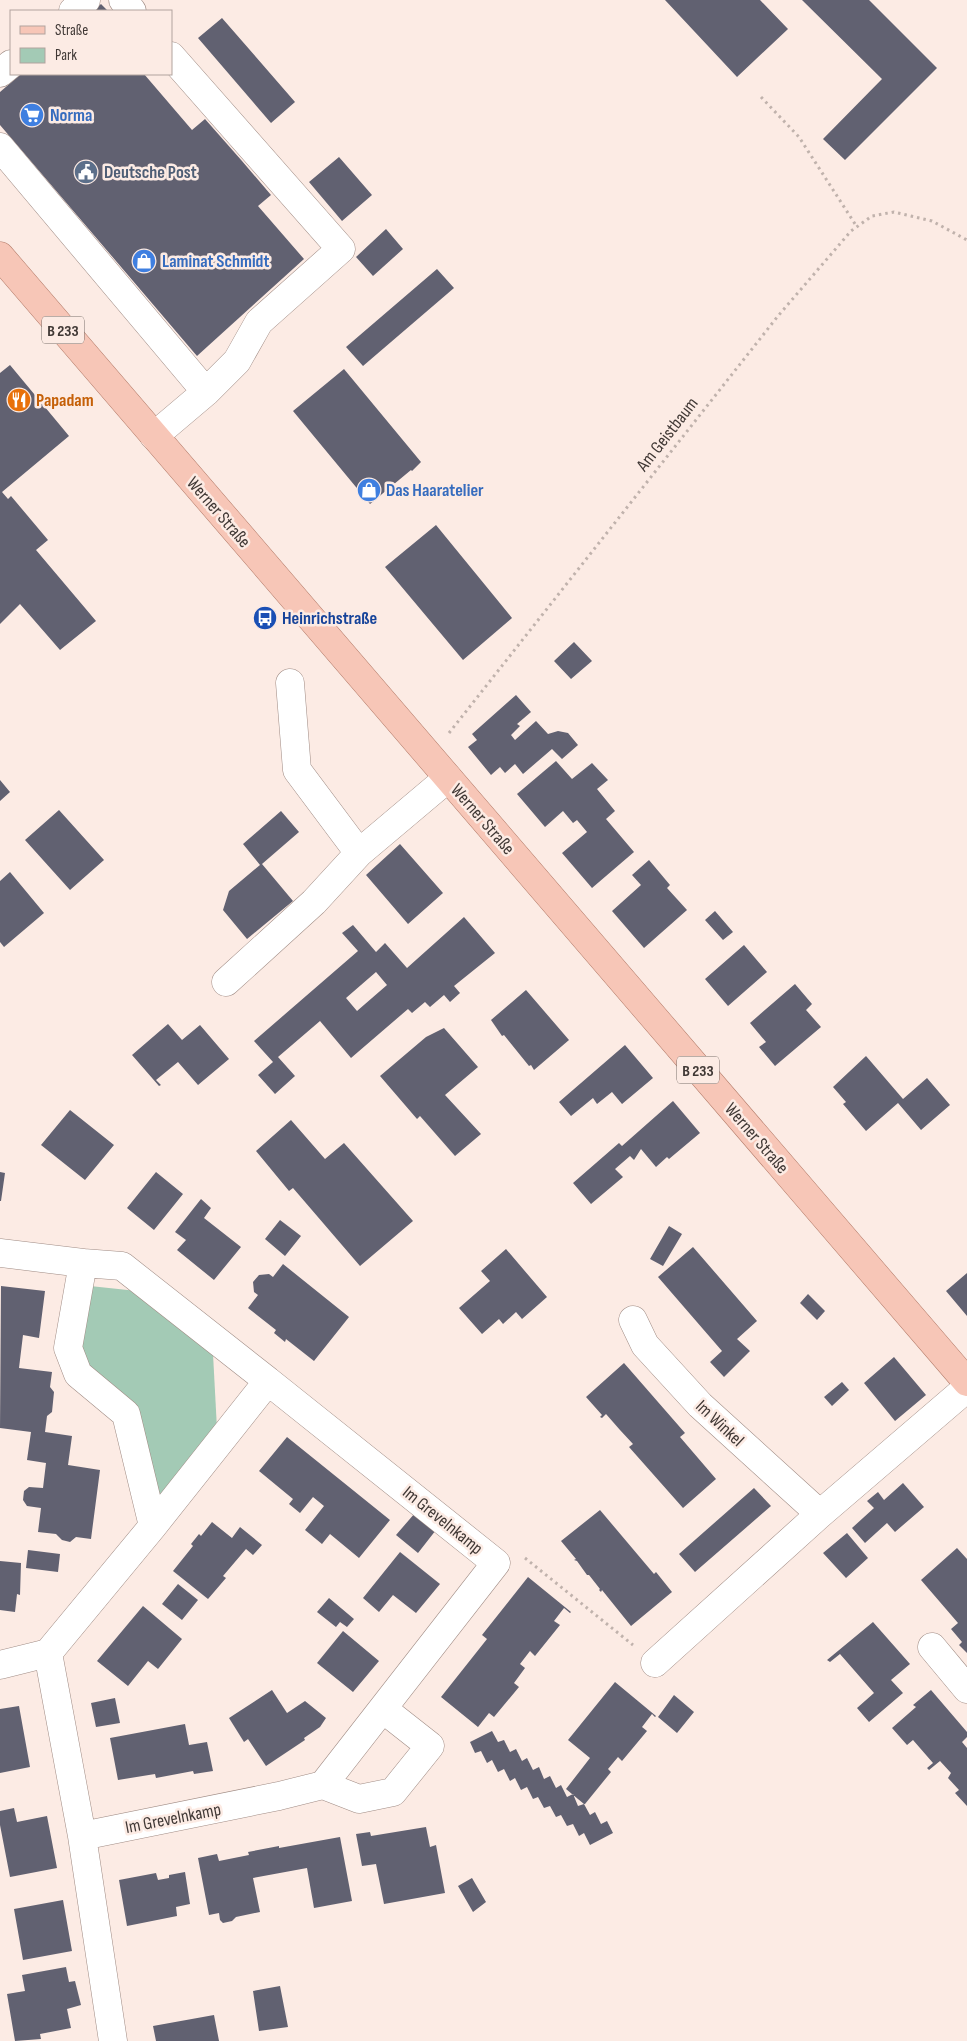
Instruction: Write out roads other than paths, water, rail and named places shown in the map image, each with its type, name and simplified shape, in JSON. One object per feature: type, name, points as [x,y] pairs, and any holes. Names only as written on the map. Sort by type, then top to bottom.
[{"type":"main road","name":"Werner Straße","points":[[3,266],[154,436],[967,1382]]},
{"type":"street","points":[[74,10],[86,0]]},
{"type":"street","points":[[123,0],[131,10]]},
{"type":"street","points":[[154,436],[206,392],[237,361],[259,322],[341,249],[172,57]]},
{"type":"street","points":[[0,73],[10,65]]},
{"type":"street","points":[[0,147],[206,392]]},
{"type":"street","points":[[290,683],[297,770],[358,853]]},
{"type":"street","points":[[226,982],[314,902],[358,853],[448,778]]},
{"type":"street","name":"Im Grevelnkamp","points":[[0,1253],[122,1266],[496,1563],[384,1710],[323,1785],[270,1798],[82,1836]]},
{"type":"street","points":[[83,1263],[68,1348],[78,1374],[126,1414],[153,1526]]},
{"type":"street","name":"Im Winkel","points":[[633,1320],[645,1345],[700,1405],[820,1514]]},
{"type":"street","points":[[0,1665],[48,1653],[153,1526],[268,1381]]},
{"type":"street","points":[[655,1663],[820,1514],[967,1388]]},
{"type":"street","points":[[932,1647],[967,1689]]},
{"type":"street","points":[[48,1653],[82,1836],[113,2041]]},
{"type":"street","points":[[323,1785],[359,1799],[393,1792],[430,1746],[384,1710]]},
{"type":"place","name":"Norma","points":[[32,115]]},
{"type":"place","name":"Deutsche Post","points":[[86,172]]},
{"type":"place","name":"Laminat Schmidt","points":[[144,261]]},
{"type":"place","name":"Papadam","points":[[19,400]]},
{"type":"place","name":"Das Haaratelier","points":[[369,490]]},
{"type":"place","name":"Heinrichstraße","points":[[265,618]]}]
